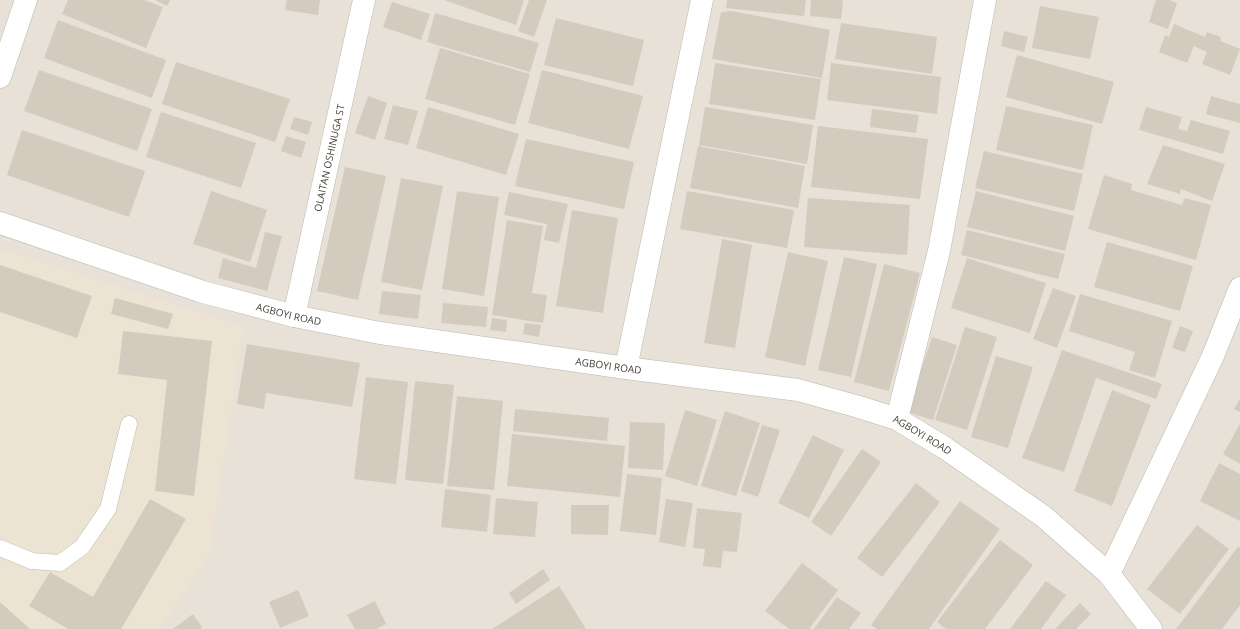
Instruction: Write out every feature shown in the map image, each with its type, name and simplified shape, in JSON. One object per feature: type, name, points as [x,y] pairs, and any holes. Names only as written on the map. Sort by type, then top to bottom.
[{"type":"street","points":[[0,77],[26,0]]},
{"type":"street","name":"OLAITAN OSHINUGA ST","points":[[294,316],[364,0]]},
{"type":"street","points":[[626,368],[702,0]]},
{"type":"street","points":[[897,419],[939,252],[985,0]]},
{"type":"street","name":"AGBOYI ROAD","points":[[0,222],[203,292],[294,316],[380,333],[626,368],[798,390],[897,419],[945,448],[1043,516],[1109,574],[1152,629]]},
{"type":"street","points":[[1109,574],[1213,356],[1234,321],[1240,288]]},
{"type":"lane","points":[[0,548],[32,561],[60,563],[82,547],[108,509],[129,424]]},
{"type":"shaded area","points":[[0,0],[1240,0],[1240,629],[0,629]]},
{"type":"shaded area","points":[[0,249],[243,326],[210,553],[159,629],[0,629]]},
{"type":"building","points":[[68,0],[144,0],[163,7],[146,48],[62,14]]},
{"type":"building","points":[[155,0],[170,0],[167,6]]},
{"type":"building","points":[[287,0],[320,0],[318,15],[285,10]]},
{"type":"building","points":[[444,0],[524,0],[516,25]]},
{"type":"building","points":[[529,0],[547,0],[534,37],[518,31]]},
{"type":"building","points":[[727,0],[806,0],[804,16],[726,8]]},
{"type":"building","points":[[811,0],[843,0],[841,19],[810,16]]},
{"type":"building","points":[[1156,0],[1169,0],[1177,3],[1168,29],[1149,22]]},
{"type":"building","points":[[392,2],[430,14],[421,40],[383,27]]},
{"type":"building","points":[[1040,6],[1099,17],[1090,59],[1032,48]]},
{"type":"building","points":[[732,11],[830,30],[822,78],[712,59],[721,12]]},
{"type":"building","points":[[435,13],[539,43],[530,72],[427,42]]},
{"type":"building","points":[[556,18],[644,40],[633,86],[544,65]]},
{"type":"building","points":[[58,20],[166,60],[152,98],[44,58]]},
{"type":"building","points":[[841,23],[937,37],[932,74],[835,59]]},
{"type":"building","points":[[1174,24],[1205,37],[1207,32],[1221,37],[1220,41],[1240,49],[1230,75],[1202,64],[1207,52],[1194,46],[1187,63],[1159,52],[1165,35],[1169,37]]},
{"type":"building","points":[[1004,31],[1028,37],[1024,52],[1001,46]]},
{"type":"building","points":[[440,48],[530,74],[515,125],[425,99]]},
{"type":"building","points":[[1017,55],[1114,82],[1102,124],[1006,97]]},
{"type":"building","points":[[176,62],[290,99],[275,142],[162,104]]},
{"type":"building","points":[[715,63],[821,79],[815,120],[709,104]]},
{"type":"building","points":[[831,63],[941,77],[937,114],[827,100]]},
{"type":"building","points":[[39,70],[152,109],[137,151],[24,111]]},
{"type":"building","points":[[542,70],[643,96],[629,149],[528,123]]},
{"type":"building","points":[[368,96],[387,103],[375,140],[355,133]]},
{"type":"building","points":[[1211,96],[1240,104],[1240,123],[1206,114]]},
{"type":"building","points":[[393,105],[418,111],[408,145],[384,139]]},
{"type":"building","points":[[1006,106],[1093,125],[1083,170],[996,150]]},
{"type":"building","points":[[428,107],[519,134],[506,175],[416,148]]},
{"type":"building","points":[[705,107],[813,125],[807,164],[699,145]]},
{"type":"building","points":[[1146,107],[1182,117],[1178,129],[1187,131],[1191,120],[1230,131],[1223,154],[1139,130]]},
{"type":"building","points":[[872,109],[919,115],[916,133],[870,127]]},
{"type":"building","points":[[161,112],[256,143],[241,188],[146,157]]},
{"type":"building","points":[[294,117],[312,122],[308,135],[290,129]]},
{"type":"building","points":[[818,126],[928,139],[920,199],[811,187]]},
{"type":"building","points":[[22,130],[145,171],[129,217],[7,175]]},
{"type":"building","points":[[286,136],[306,142],[301,158],[281,151]]},
{"type":"building","points":[[526,139],[634,162],[624,209],[515,186]]},
{"type":"building","points":[[1163,145],[1225,164],[1212,201],[1181,189],[1180,194],[1147,184]]},
{"type":"building","points":[[698,146],[805,166],[798,208],[690,188]]},
{"type":"building","points":[[984,151],[1083,174],[1074,211],[975,188]]},
{"type":"building","points":[[345,167],[386,176],[358,300],[317,291]]},
{"type":"building","points":[[1104,175],[1132,184],[1131,190],[1182,205],[1185,198],[1211,205],[1196,260],[1088,229]]},
{"type":"building","points":[[401,178],[443,186],[422,290],[381,282]]},
{"type":"building","points":[[211,191],[267,210],[250,262],[193,244]]},
{"type":"building","points":[[457,191],[499,197],[484,296],[442,289]]},
{"type":"building","points":[[687,191],[794,210],[787,248],[680,229]]},
{"type":"building","points":[[976,191],[1074,216],[1065,251],[967,227]]},
{"type":"building","points":[[509,192],[568,204],[559,243],[544,240],[547,224],[504,215]]},
{"type":"building","points":[[808,198],[910,205],[907,255],[804,247]]},
{"type":"building","points":[[572,210],[618,218],[603,313],[556,306]]},
{"type":"building","points":[[507,220],[543,226],[532,293],[547,295],[543,323],[492,315]]},
{"type":"building","points":[[967,230],[1065,254],[1058,279],[961,255]]},
{"type":"building","points":[[265,232],[282,236],[267,291],[218,278],[223,258],[256,268]]},
{"type":"building","points":[[722,239],[752,245],[735,348],[704,343]]},
{"type":"building","points":[[1107,242],[1193,266],[1180,311],[1094,287]]},
{"type":"building","points":[[788,252],[828,261],[805,366],[765,357]]},
{"type":"building","points":[[844,257],[877,264],[851,377],[818,370]]},
{"type":"building","points":[[967,258],[1046,283],[1030,333],[951,308]]},
{"type":"building","points":[[884,264],[920,273],[889,391],[854,382]]},
{"type":"building","points":[[0,265],[92,296],[77,338],[0,312]]},
{"type":"building","points":[[1053,288],[1076,296],[1057,348],[1033,339]]},
{"type":"building","points":[[382,291],[421,295],[418,319],[379,314]]},
{"type":"building","points":[[1080,294],[1172,321],[1155,378],[1129,370],[1135,352],[1069,331]]},
{"type":"building","points":[[115,298],[173,314],[168,329],[111,314]]},
{"type":"building","points":[[443,303],[488,307],[486,327],[441,323]]},
{"type":"building","points":[[492,318],[507,320],[506,332],[490,330]]},
{"type":"building","points":[[525,323],[541,325],[539,337],[523,334]]},
{"type":"building","points":[[1180,326],[1193,331],[1185,352],[1172,348]]},
{"type":"building","points":[[965,327],[997,337],[967,430],[935,420]]},
{"type":"building","points":[[123,331],[212,341],[194,496],[155,491],[167,380],[118,374]]},
{"type":"building","points":[[932,337],[957,345],[933,420],[907,412]]},
{"type":"building","points":[[247,344],[360,363],[352,407],[266,393],[264,409],[237,404]]},
{"type":"building","points":[[1062,350],[1162,384],[1156,399],[1096,378],[1064,472],[1022,458]]},
{"type":"building","points":[[996,356],[1033,367],[1008,448],[971,437]]},
{"type":"building","points":[[366,377],[408,382],[396,484],[354,479]]},
{"type":"building","points":[[415,381],[454,385],[443,484],[405,480]]},
{"type":"building","points":[[1112,390],[1151,405],[1112,506],[1074,491]]},
{"type":"building","points":[[457,396],[503,401],[494,490],[447,486]]},
{"type":"building","points":[[1240,399],[1240,412],[1234,409]]},
{"type":"building","points":[[515,409],[609,418],[607,441],[513,431]]},
{"type":"building","points":[[685,410],[717,420],[697,486],[665,476]]},
{"type":"building","points":[[725,411],[760,423],[736,496],[701,486]]},
{"type":"building","points":[[630,422],[665,423],[663,470],[628,468]]},
{"type":"building","points":[[1240,424],[1240,464],[1223,454]]},
{"type":"building","points":[[762,425],[780,430],[758,497],[741,491]]},
{"type":"building","points":[[512,434],[625,446],[620,497],[507,486]]},
{"type":"building","points":[[813,435],[844,450],[809,518],[778,503]]},
{"type":"building","points":[[862,449],[881,462],[831,536],[811,522]]},
{"type":"building","points":[[1219,463],[1240,474],[1240,521],[1200,501]]},
{"type":"building","points":[[627,474],[662,478],[656,535],[620,531]]},
{"type":"building","points":[[916,483],[940,502],[882,577],[857,558]]},
{"type":"building","points":[[445,489],[491,495],[487,532],[441,527]]},
{"type":"building","points":[[496,498],[538,502],[535,537],[493,534]]},
{"type":"building","points":[[150,499],[186,519],[121,629],[68,629],[29,606],[50,572],[93,597]]},
{"type":"building","points":[[666,499],[693,503],[685,547],[659,542]]},
{"type":"building","points":[[960,501],[1000,529],[929,629],[877,629],[871,625]]},
{"type":"building","points":[[571,505],[609,505],[608,535],[571,534]]},
{"type":"building","points":[[697,508],[742,513],[737,552],[723,551],[721,568],[703,566],[705,549],[693,548]]},
{"type":"building","points":[[1197,525],[1229,549],[1180,614],[1147,589]]},
{"type":"building","points":[[1000,540],[1033,565],[985,629],[946,629],[937,622]]},
{"type":"building","points":[[1238,547],[1240,548],[1240,605],[1222,629],[1176,629]]},
{"type":"building","points":[[802,563],[838,590],[809,629],[789,629],[765,611]]},
{"type":"building","points":[[543,569],[550,580],[516,604],[509,593]]},
{"type":"building","points":[[1046,581],[1066,595],[1041,629],[1010,629]]},
{"type":"building","points":[[559,586],[586,629],[492,629]]},
{"type":"building","points":[[298,590],[309,616],[280,628],[269,602]]},
{"type":"building","points":[[837,597],[861,613],[849,629],[814,629]]},
{"type":"building","points":[[375,601],[386,624],[376,629],[355,629],[347,615]]},
{"type":"building","points":[[0,602],[30,629],[0,629]]},
{"type":"building","points":[[1080,603],[1091,614],[1076,629],[1055,629]]},
{"type":"building","points":[[193,614],[202,627],[200,629],[173,629]]}]
